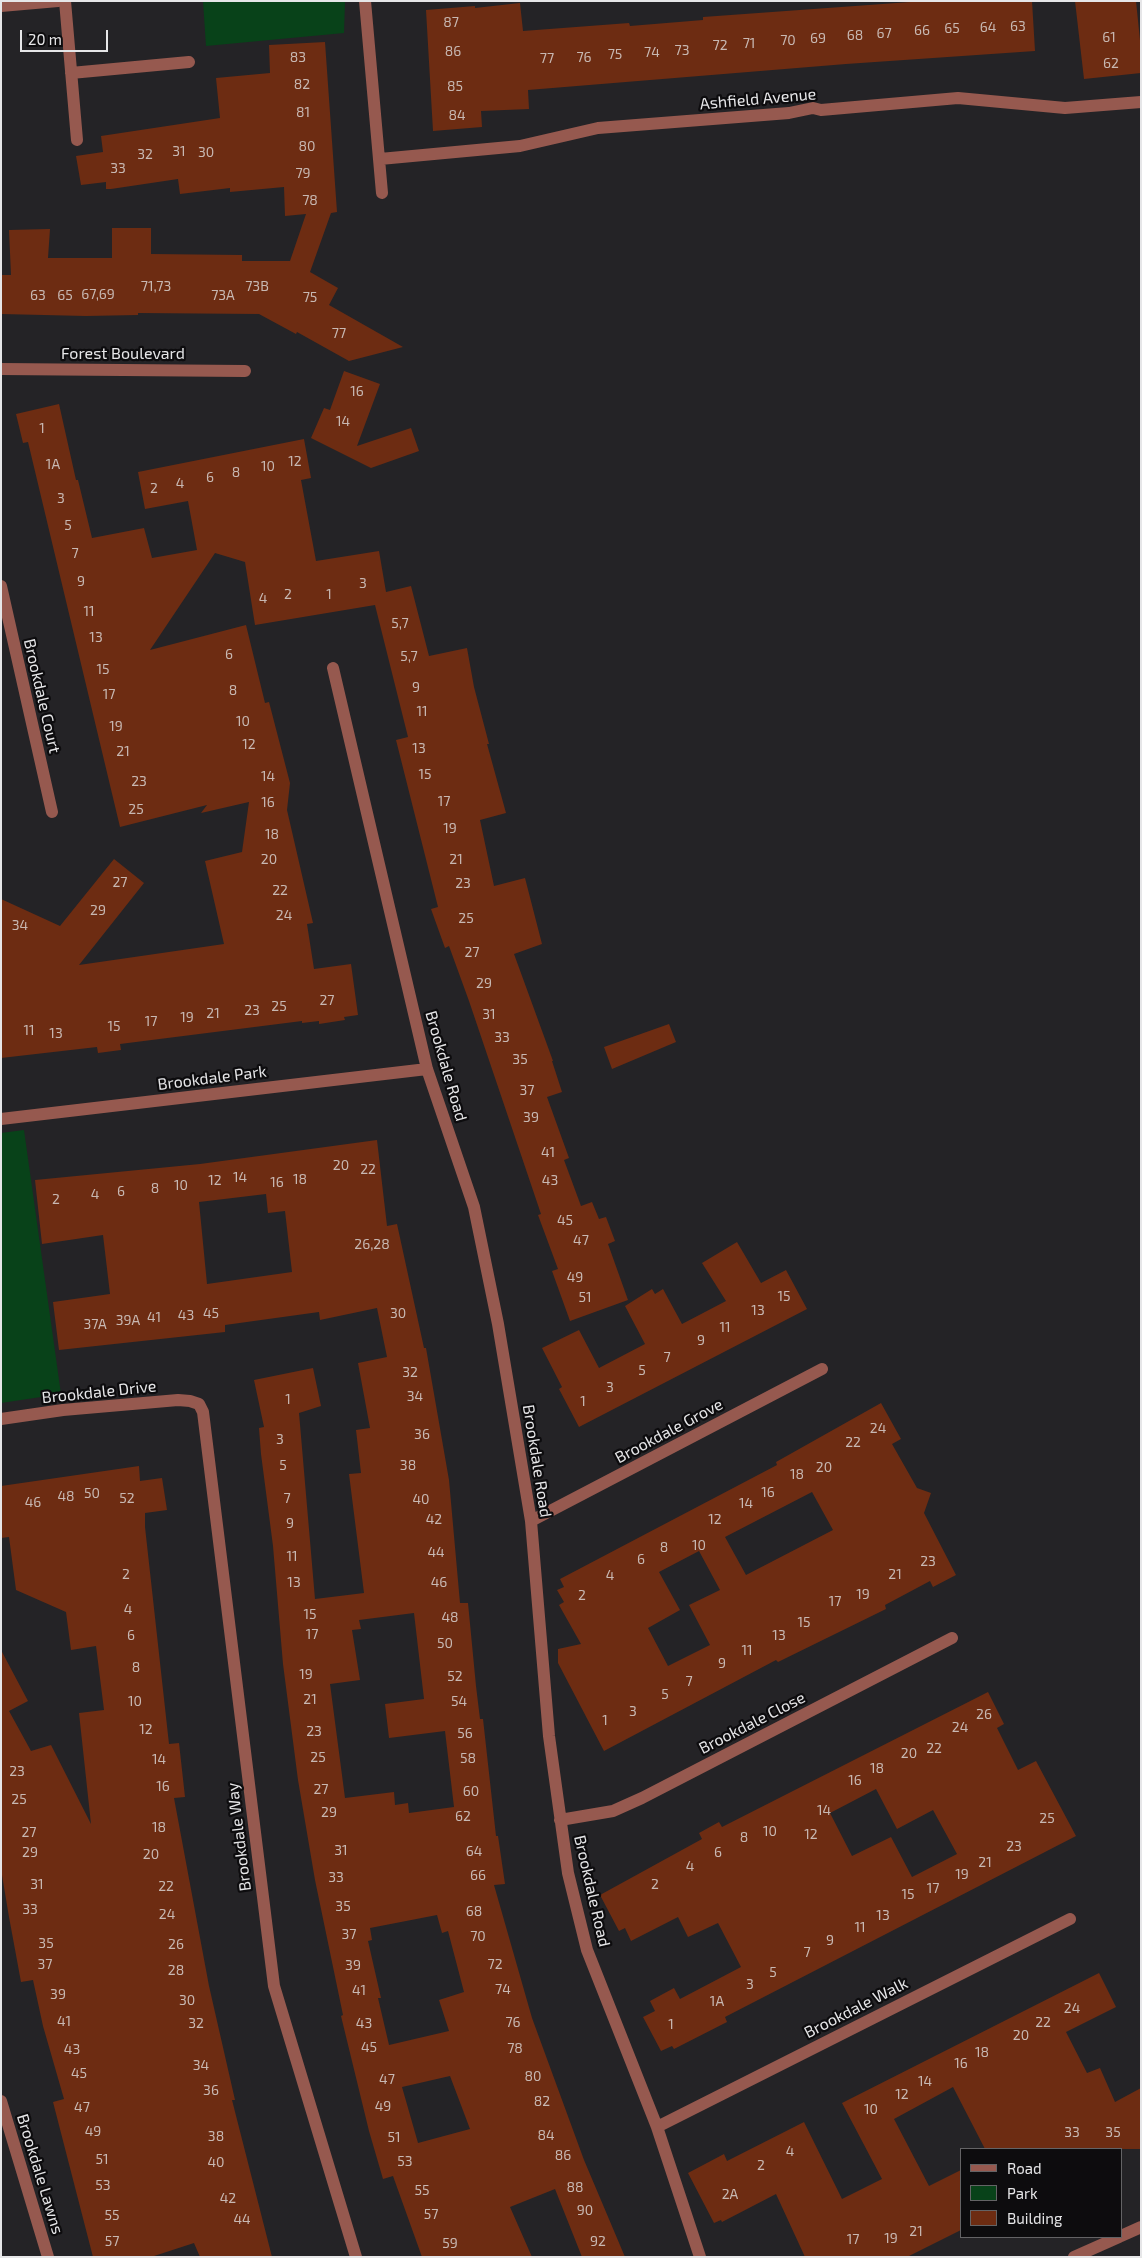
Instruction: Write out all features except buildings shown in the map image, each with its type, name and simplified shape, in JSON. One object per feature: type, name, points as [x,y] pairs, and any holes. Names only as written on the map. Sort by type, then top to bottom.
[{"type":"street","points":[[1,6],[58,1]]},
{"type":"street","points":[[64,1],[77,140]]},
{"type":"street","points":[[365,1],[382,193]]},
{"type":"street","points":[[71,73],[189,62]]},
{"type":"street","name":"Ashfield Avenue","points":[[380,159],[520,146],[598,128],[789,113],[813,108],[821,110],[958,98],[1065,108],[1141,102]]},
{"type":"street","name":"Forest Boulevard","points":[[1,369],[245,371]]},
{"type":"street","name":"Brookdale Court","points":[[1,586],[52,812]]},
{"type":"street","name":"Brookdale Road","points":[[333,668],[427,1069],[474,1207],[498,1324],[531,1521],[549,1736],[568,1873],[587,1950],[657,2127],[700,2257]]},
{"type":"street","name":"Brookdale Park","points":[[1,1119],[427,1069]]},
{"type":"street","name":"Brookdale Grove","points":[[531,1521],[822,1369]]},
{"type":"street","name":"Brookdale Drive","points":[[1,1419],[62,1410],[178,1400],[199,1404]]},
{"type":"street","name":"Brookdale Way","points":[[199,1404],[206,1422],[274,1986],[356,2257]]},
{"type":"street","name":"Brookdale Close","points":[[560,1820],[612,1811],[642,1798],[952,1638]]},
{"type":"street","name":"Brookdale Walk","points":[[657,2127],[1070,1919]]},
{"type":"street","name":"Brookdale Lawns","points":[[1,2101],[48,2257]]},
{"type":"street","points":[[1122,2235],[1141,2227]]},
{"type":"street","points":[[1074,2257],[1116,2238]]},
{"type":"green space","points":[[203,1],[345,1],[344,33],[206,46]]},
{"type":"green space","points":[[24,1130],[61,1394],[1,1403],[1,1133]]}]
